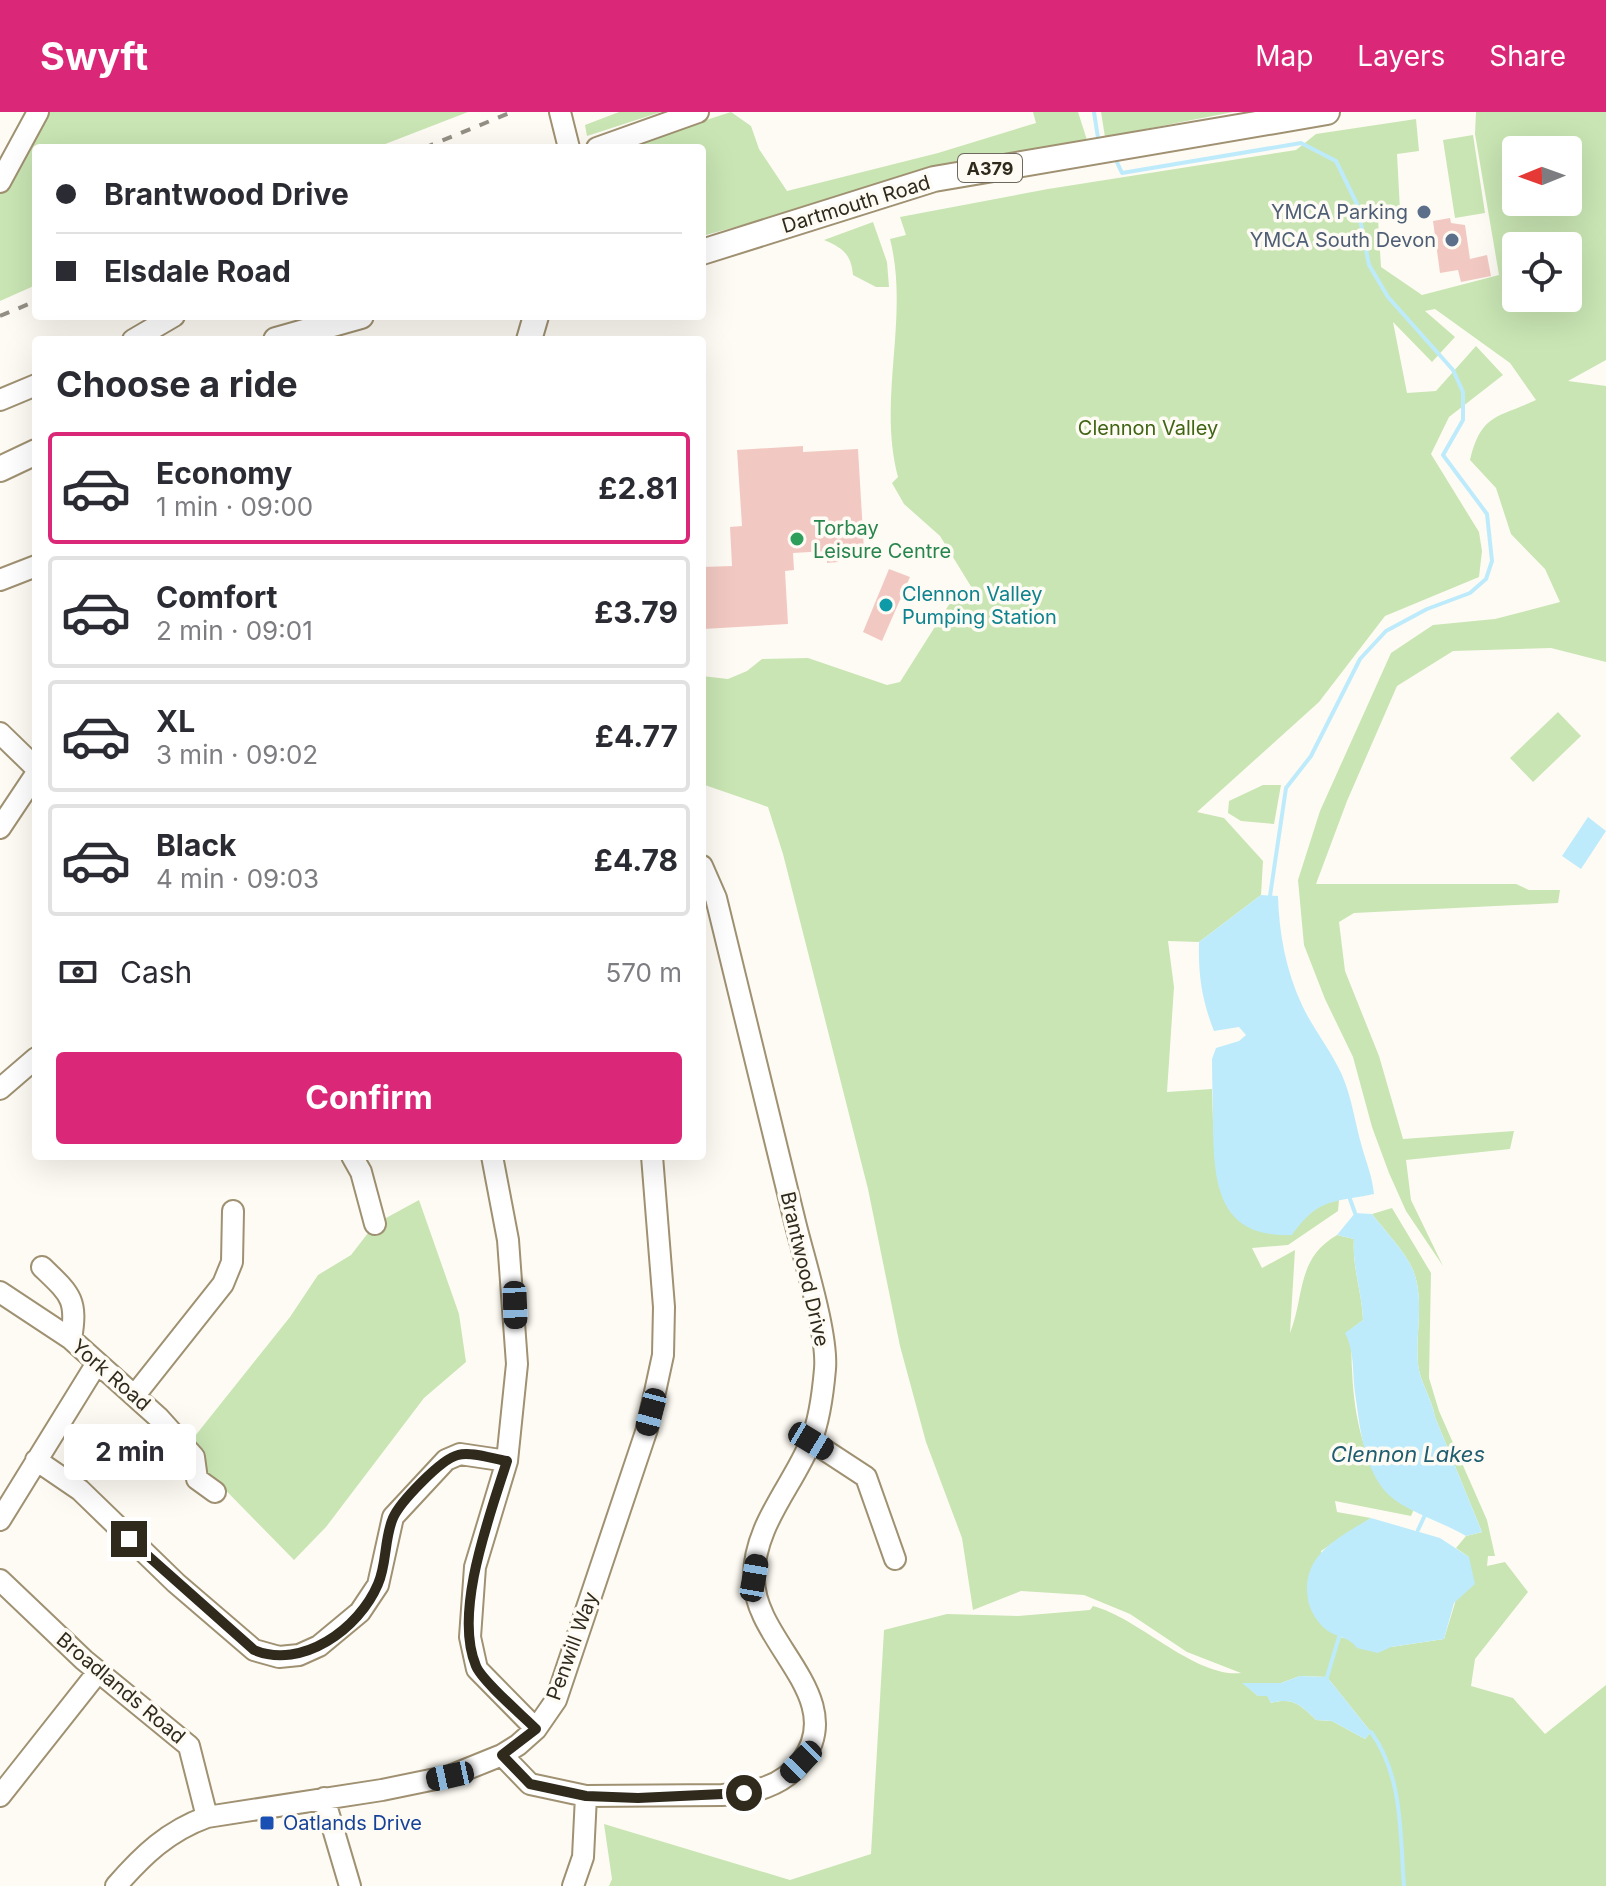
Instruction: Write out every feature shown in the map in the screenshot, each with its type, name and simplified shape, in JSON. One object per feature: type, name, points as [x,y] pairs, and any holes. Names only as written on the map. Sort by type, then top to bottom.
[{"type":"main road","name":"Dartmouth Road","points":[[706,251],[874,195],[934,179],[1327,112]]},
{"type":"main road","points":[[290,336],[347,320]]},
{"type":"main road","points":[[0,469],[32,454]]},
{"type":"street","points":[[0,182],[38,112]]},
{"type":"street","points":[[560,112],[567,141]]},
{"type":"street","points":[[608,144],[698,112]]},
{"type":"street","points":[[0,400],[32,387]]},
{"type":"street","points":[[0,580],[32,568]]},
{"type":"street","points":[[0,733],[32,767]]},
{"type":"street","points":[[0,828],[32,777]]},
{"type":"street","name":"Brantwood Drive","points":[[502,1755],[530,1784],[586,1796],[638,1798],[744,1793],[784,1779],[808,1751],[814,1736],[814,1708],[800,1675],[774,1637],[757,1602],[754,1578],[767,1526],[811,1441],[825,1365],[818,1322],[716,898],[706,875]]},
{"type":"street","points":[[0,1089],[32,1061]]},
{"type":"street","points":[[354,1160],[361,1172],[375,1224]]},
{"type":"street","points":[[493,1160],[508,1240],[517,1364],[507,1461],[475,1567],[470,1637],[477,1669],[536,1729]]},
{"type":"street","name":"Penwill Way","points":[[116,1886],[171,1833],[207,1817],[450,1776],[502,1755],[536,1729],[556,1700],[656,1396],[664,1330],[652,1160]]},
{"type":"street","points":[[135,1395],[223,1284],[232,1262],[233,1211]]},
{"type":"street","points":[[42,1267],[64,1288],[76,1312],[71,1339]]},
{"type":"street","name":"York Road","points":[[0,1292],[71,1339],[135,1395],[194,1457],[191,1486],[215,1492]]},
{"type":"street","points":[[0,1520],[97,1363]]},
{"type":"street","points":[[811,1441],[866,1477],[895,1559]]},
{"type":"street","points":[[36,1460],[80,1490],[157,1565],[254,1650],[279,1657],[299,1655],[319,1646],[360,1612],[378,1585],[393,1517],[446,1460],[460,1454],[507,1461]]},
{"type":"street","name":"Broadlands Road","points":[[0,1580],[98,1672],[189,1746],[207,1817]]},
{"type":"street","points":[[0,1796],[98,1672]]},
{"type":"street","points":[[573,1886],[583,1857],[586,1796]]},
{"type":"street","points":[[324,1798],[350,1886]]},
{"type":"green space","points":[[38,112],[468,112],[385,144],[32,144],[32,287],[0,301],[0,182]]},
{"type":"green space","points":[[619,112],[661,112],[587,136],[585,125]]},
{"type":"green space","points":[[731,112],[751,126],[759,149],[787,191],[938,153],[1036,123],[1033,112],[1078,112],[1087,140],[912,172],[780,215],[706,235],[706,144],[631,144]]},
{"type":"green space","points":[[1101,112],[1233,112],[1105,137]]},
{"type":"green space","name":"Clennon Valley","points":[[1476,112],[1606,112],[1606,360],[1568,381],[1606,386],[1606,662],[1551,648],[1453,651],[1397,686],[1347,801],[1316,884],[1516,884],[1529,890],[1560,890],[1558,903],[1354,913],[1339,922],[1345,971],[1379,1056],[1403,1139],[1514,1131],[1510,1149],[1406,1160],[1411,1200],[1443,1266],[1406,1211],[1389,1173],[1372,1127],[1353,1057],[1325,999],[1304,945],[1298,880],[1320,811],[1391,653],[1433,625],[1495,619],[1560,602],[1545,569],[1511,534],[1496,488],[1470,460],[1474,445],[1486,425],[1536,400],[1510,363],[1435,309],[1425,311],[1455,337],[1432,362],[1393,322],[1407,393],[1436,391],[1476,346],[1503,375],[1449,417],[1431,454],[1479,532],[1482,551],[1479,577],[1385,616],[1319,702],[1197,812],[1224,818],[1263,861],[1261,895],[1199,942],[1168,941],[1174,987],[1167,1092],[1212,1089],[1213,1122],[1302,1220],[1326,1201],[1339,1200],[1338,1211],[1288,1245],[1252,1248],[1262,1268],[1295,1250],[1290,1333],[1304,1279],[1314,1255],[1337,1235],[1354,1239],[1363,1320],[1346,1333],[1351,1347],[1353,1389],[1360,1429],[1374,1468],[1384,1484],[1414,1509],[1411,1516],[1335,1501],[1337,1512],[1371,1518],[1321,1551],[1339,1637],[1391,1647],[1444,1639],[1469,1557],[1456,1548],[1466,1536],[1482,1532],[1419,1371],[1417,1281],[1400,1248],[1372,1214],[1392,1208],[1431,1273],[1429,1378],[1439,1411],[1487,1520],[1495,1556],[1488,1556],[1487,1566],[1505,1562],[1528,1592],[1475,1659],[1471,1686],[1513,1698],[1545,1734],[1606,1685],[1606,1886],[609,1886],[612,1879],[604,1824],[790,1880],[871,1854],[884,1630],[947,1614],[1018,1616],[1090,1610],[1093,1606],[1129,1622],[1205,1666],[1223,1672],[1241,1673],[1187,1652],[1130,1614],[1084,1595],[1021,1591],[973,1610],[962,1538],[926,1442],[900,1346],[868,1189],[783,854],[768,807],[706,785],[706,676],[728,679],[747,671],[762,659],[808,658],[887,685],[900,682],[950,603],[975,593],[940,536],[904,504],[892,483],[898,477],[892,447],[891,418],[897,298],[890,239],[906,235],[900,217],[1048,189],[1296,150],[1316,134],[1416,119],[1419,151],[1397,154],[1400,210],[1378,219],[1381,267],[1422,295],[1499,275],[1475,134]],"holes":[[[1300,1676],[1327,1677],[1371,1732],[1365,1739],[1332,1721],[1316,1720],[1296,1704],[1285,1701],[1271,1703],[1267,1695],[1258,1696],[1243,1683],[1281,1683]]]},
{"type":"green space","points":[[1473,135],[1485,213],[1455,218],[1443,140]]},
{"type":"green space","points":[[873,222],[887,262],[889,287],[876,287],[853,275],[845,253],[824,240]]},
{"type":"green space","points":[[1558,712],[1581,736],[1533,782],[1510,758]]},
{"type":"green space","points":[[1263,785],[1281,785],[1274,824],[1241,821],[1228,813],[1229,801]]},
{"type":"green space","points":[[419,1200],[459,1314],[466,1362],[424,1398],[326,1527],[294,1560],[201,1465],[205,1456],[191,1441],[290,1317],[318,1275],[351,1255],[375,1224]]},
{"type":"water","points":[[1588,817],[1606,831],[1581,869],[1562,856]]},
{"type":"water","points":[[1261,895],[1278,896],[1282,938],[1296,992],[1342,1075],[1374,1194],[1319,1208],[1292,1235],[1268,1234],[1249,1228],[1236,1218],[1219,1189],[1214,1150],[1212,1059],[1216,1048],[1239,1041],[1246,1035],[1239,1027],[1214,1031],[1202,987],[1199,942]]},
{"type":"water","name":"Clennon Lakes","points":[[1355,1213],[1372,1214],[1400,1248],[1413,1270],[1418,1293],[1419,1371],[1482,1532],[1466,1536],[1403,1505],[1385,1490],[1370,1465],[1362,1436],[1352,1355],[1345,1333],[1363,1320],[1354,1239],[1337,1235]]},
{"type":"water","points":[[1371,1518],[1440,1538],[1469,1557],[1475,1584],[1454,1603],[1444,1639],[1391,1647],[1378,1653],[1357,1648],[1326,1630],[1315,1617],[1307,1587],[1313,1563],[1329,1545]]},
{"type":"water","points":[[1300,1676],[1327,1677],[1371,1732],[1365,1739],[1332,1721],[1316,1720],[1296,1704],[1285,1701],[1271,1703],[1267,1696],[1258,1696],[1242,1683],[1281,1683]]},
{"type":"building","name":"YMCA South Devon","points":[[1450,218],[1451,223],[1465,225],[1470,259],[1487,255],[1491,276],[1461,282],[1458,270],[1440,273],[1433,221]]},
{"type":"building","name":"Torbay Leisure Centre","points":[[803,446],[803,452],[858,449],[864,550],[838,552],[838,562],[827,563],[827,551],[793,553],[794,570],[785,571],[788,624],[706,629],[706,567],[732,566],[730,527],[742,526],[737,450]]},
{"type":"building","name":"Clennon Valley Pumping Station","points":[[889,569],[910,577],[882,641],[863,632]]},
{"type":"waterway","points":[[1094,112],[1098,138]]},
{"type":"waterway","points":[[1115,158],[1122,173],[1301,143],[1336,161],[1357,204],[1369,265],[1388,297],[1453,370],[1463,392],[1463,420],[1443,455],[1487,514],[1492,561],[1486,579],[1470,593],[1427,609],[1386,631],[1360,659],[1311,756],[1286,788],[1270,896]]},
{"type":"waterway","points":[[1350,1199],[1355,1213]]},
{"type":"waterway","points":[[1418,1530],[1425,1515]]},
{"type":"waterway","points":[[1327,1677],[1339,1637]]},
{"type":"waterway","points":[[1371,1732],[1389,1767],[1394,1786],[1404,1886]]},
{"type":"railway","points":[[434,144],[512,112]]},
{"type":"railway","points":[[0,316],[32,303]]},
{"type":"place","name":"YMCA Parking","points":[[1424,212]]},
{"type":"place","name":"YMCA South Devon","points":[[1452,240]]},
{"type":"place","name":"Torbay Leisure Centre","points":[[797,539]]},
{"type":"place","name":"Clennon Valley Pumping Station","points":[[886,605]]},
{"type":"place","name":"Oatlands Drive","points":[[267,1823]]},
{"type":"route","points":[[129,1539],[254,1650],[267,1656],[299,1655],[319,1646],[360,1612],[378,1585],[393,1517],[446,1460],[460,1454],[507,1461],[475,1567],[470,1637],[477,1669],[536,1729],[502,1755],[530,1784],[586,1796],[638,1798],[744,1793]]}]
